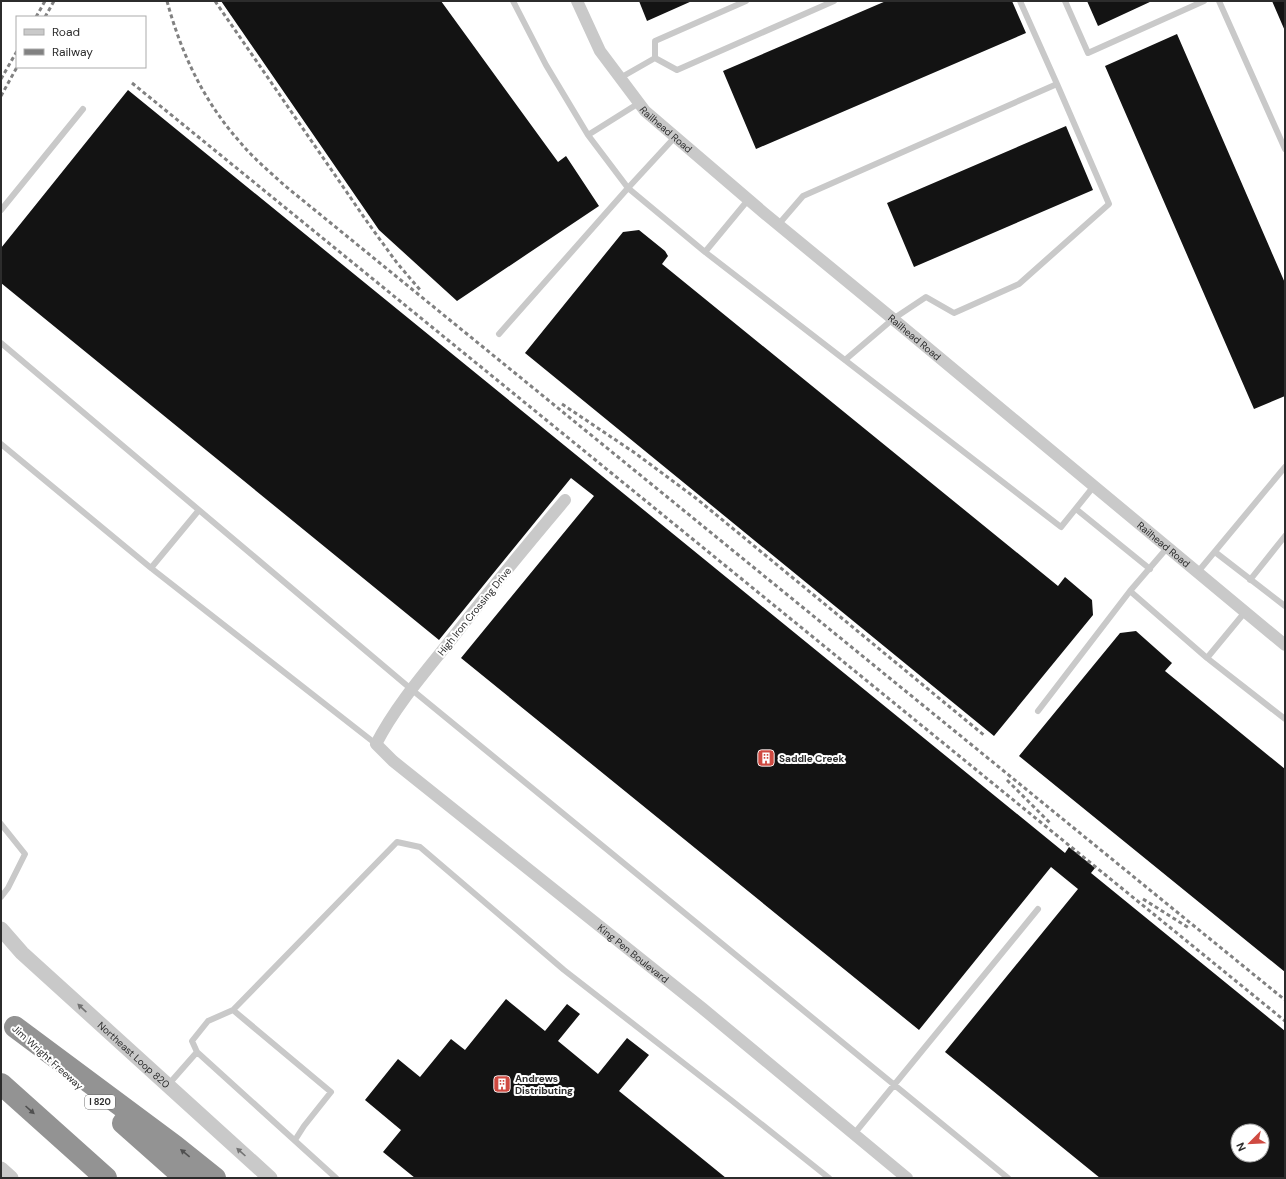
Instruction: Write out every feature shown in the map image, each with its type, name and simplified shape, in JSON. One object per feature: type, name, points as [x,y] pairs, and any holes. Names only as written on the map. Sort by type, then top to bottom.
[{"type":"highway","name":"Jim Wright Freeway","points":[[8,1021],[185,1178]]},
{"type":"highway","points":[[8,1021],[175,1146],[215,1178]]},
{"type":"highway","points":[[1,1084],[106,1178]]},
{"type":"street","name":"Railhead Road","points":[[577,1],[600,51],[645,111],[748,200],[1285,645]]},
{"type":"street","name":"High Iron Crossing Drive","points":[[376,744],[386,725],[411,689],[565,500]]},
{"type":"street","name":"King Pen Boulevard","points":[[376,744],[399,766],[702,1008],[907,1178]]},
{"type":"street","name":"Northeast Loop 820","points":[[1,929],[22,953],[270,1178]]},
{"type":"street","points":[[1,1170],[11,1178]]},
{"type":"lane","points":[[513,1],[546,65],[588,135],[628,188],[705,252],[1061,527],[1094,486]]},
{"type":"lane","points":[[655,58],[655,41],[746,1]]},
{"type":"lane","points":[[655,58],[677,70],[834,1]]},
{"type":"lane","points":[[845,360],[893,319],[926,297],[954,313],[1019,284],[1110,204],[1020,1]]},
{"type":"lane","points":[[1065,1],[1088,53],[1204,1]]},
{"type":"lane","points":[[1219,1],[1285,149]]},
{"type":"lane","points":[[620,78],[655,58]]},
{"type":"lane","points":[[778,224],[803,196],[1057,84]]},
{"type":"lane","points":[[588,135],[639,102]]},
{"type":"lane","points":[[1,210],[83,109]]},
{"type":"lane","points":[[499,334],[675,137]]},
{"type":"lane","points":[[705,252],[748,200]]},
{"type":"lane","points":[[1,343],[411,689],[1008,1178]]},
{"type":"lane","points":[[1,444],[151,568],[376,744]]},
{"type":"lane","points":[[1197,573],[1285,467]]},
{"type":"lane","points":[[1076,509],[1150,569]]},
{"type":"lane","points":[[151,568],[199,510]]},
{"type":"lane","points":[[1250,580],[1285,536]]},
{"type":"lane","points":[[1038,711],[1130,591],[1167,548]]},
{"type":"lane","points":[[1214,552],[1285,606]]},
{"type":"lane","points":[[1130,591],[1207,658],[1285,719]]},
{"type":"lane","points":[[1207,658],[1244,612]]},
{"type":"lane","points":[[1,824],[25,854],[8,888],[1,898]]},
{"type":"lane","points":[[336,1178],[197,1052],[192,1040],[208,1021],[234,1010],[397,842],[420,847],[564,970],[829,1178]]},
{"type":"lane","points":[[854,1134],[1038,909]]},
{"type":"lane","points":[[234,1010],[331,1092],[295,1140]]},
{"type":"lane","points":[[167,1086],[197,1052]]},
{"type":"building","points":[[221,1],[441,1],[558,162],[566,156],[599,206],[457,301],[379,230]]},
{"type":"building","points":[[639,1],[692,1],[647,21]]},
{"type":"building","points":[[886,1],[1012,1],[1026,33],[756,149],[723,71]]},
{"type":"building","points":[[1087,1],[1152,1],[1098,26]]},
{"type":"building","points":[[1272,1],[1285,1],[1285,31]]},
{"type":"building","points":[[1177,34],[1285,283],[1285,396],[1254,409],[1105,66]]},
{"type":"building","points":[[128,90],[1065,853],[1069,847],[1095,868],[1091,873],[1285,1031],[1285,1178],[1100,1178],[945,1052],[1078,889],[1051,867],[919,1030],[461,658],[594,496],[571,478],[439,640],[1,283],[1,248]]},
{"type":"building","points":[[1066,126],[1093,190],[914,267],[887,203]]},
{"type":"building","points":[[639,230],[665,251],[668,256],[662,264],[1058,586],[1065,577],[1092,600],[1093,615],[994,736],[525,353],[623,232]]},
{"type":"building","points":[[1136,631],[1172,663],[1165,671],[1285,769],[1285,972],[1019,756],[1120,633]]},
{"type":"building","name":"Andrews Distributing","points":[[506,999],[545,1031],[567,1004],[580,1014],[558,1041],[598,1074],[627,1038],[649,1055],[619,1091],[726,1178],[415,1178],[383,1152],[401,1130],[365,1100],[398,1059],[420,1077],[451,1039],[465,1050]]},
{"type":"railway","points":[[37,16],[45,1]]},
{"type":"railway","points":[[46,16],[54,1]]},
{"type":"railway","points":[[167,1],[179,39],[187,58],[195,76],[215,110],[245,148],[284,185],[1285,1000]]},
{"type":"railway","points":[[215,1],[368,223],[397,263],[421,291]]},
{"type":"railway","points":[[1,79],[16,53]]},
{"type":"railway","points":[[1,96],[16,68]]},
{"type":"railway","points":[[132,83],[1285,1021]]},
{"type":"railway","points":[[562,404],[635,453],[697,499],[985,736]]},
{"type":"railway","points":[[1007,780],[1051,824]]},
{"type":"railway","points":[[1143,899],[1189,928]]},
{"type":"place","name":"Saddle Creek","points":[[766,758]]},
{"type":"place","name":"Andrews Distributing","points":[[502,1084]]}]
